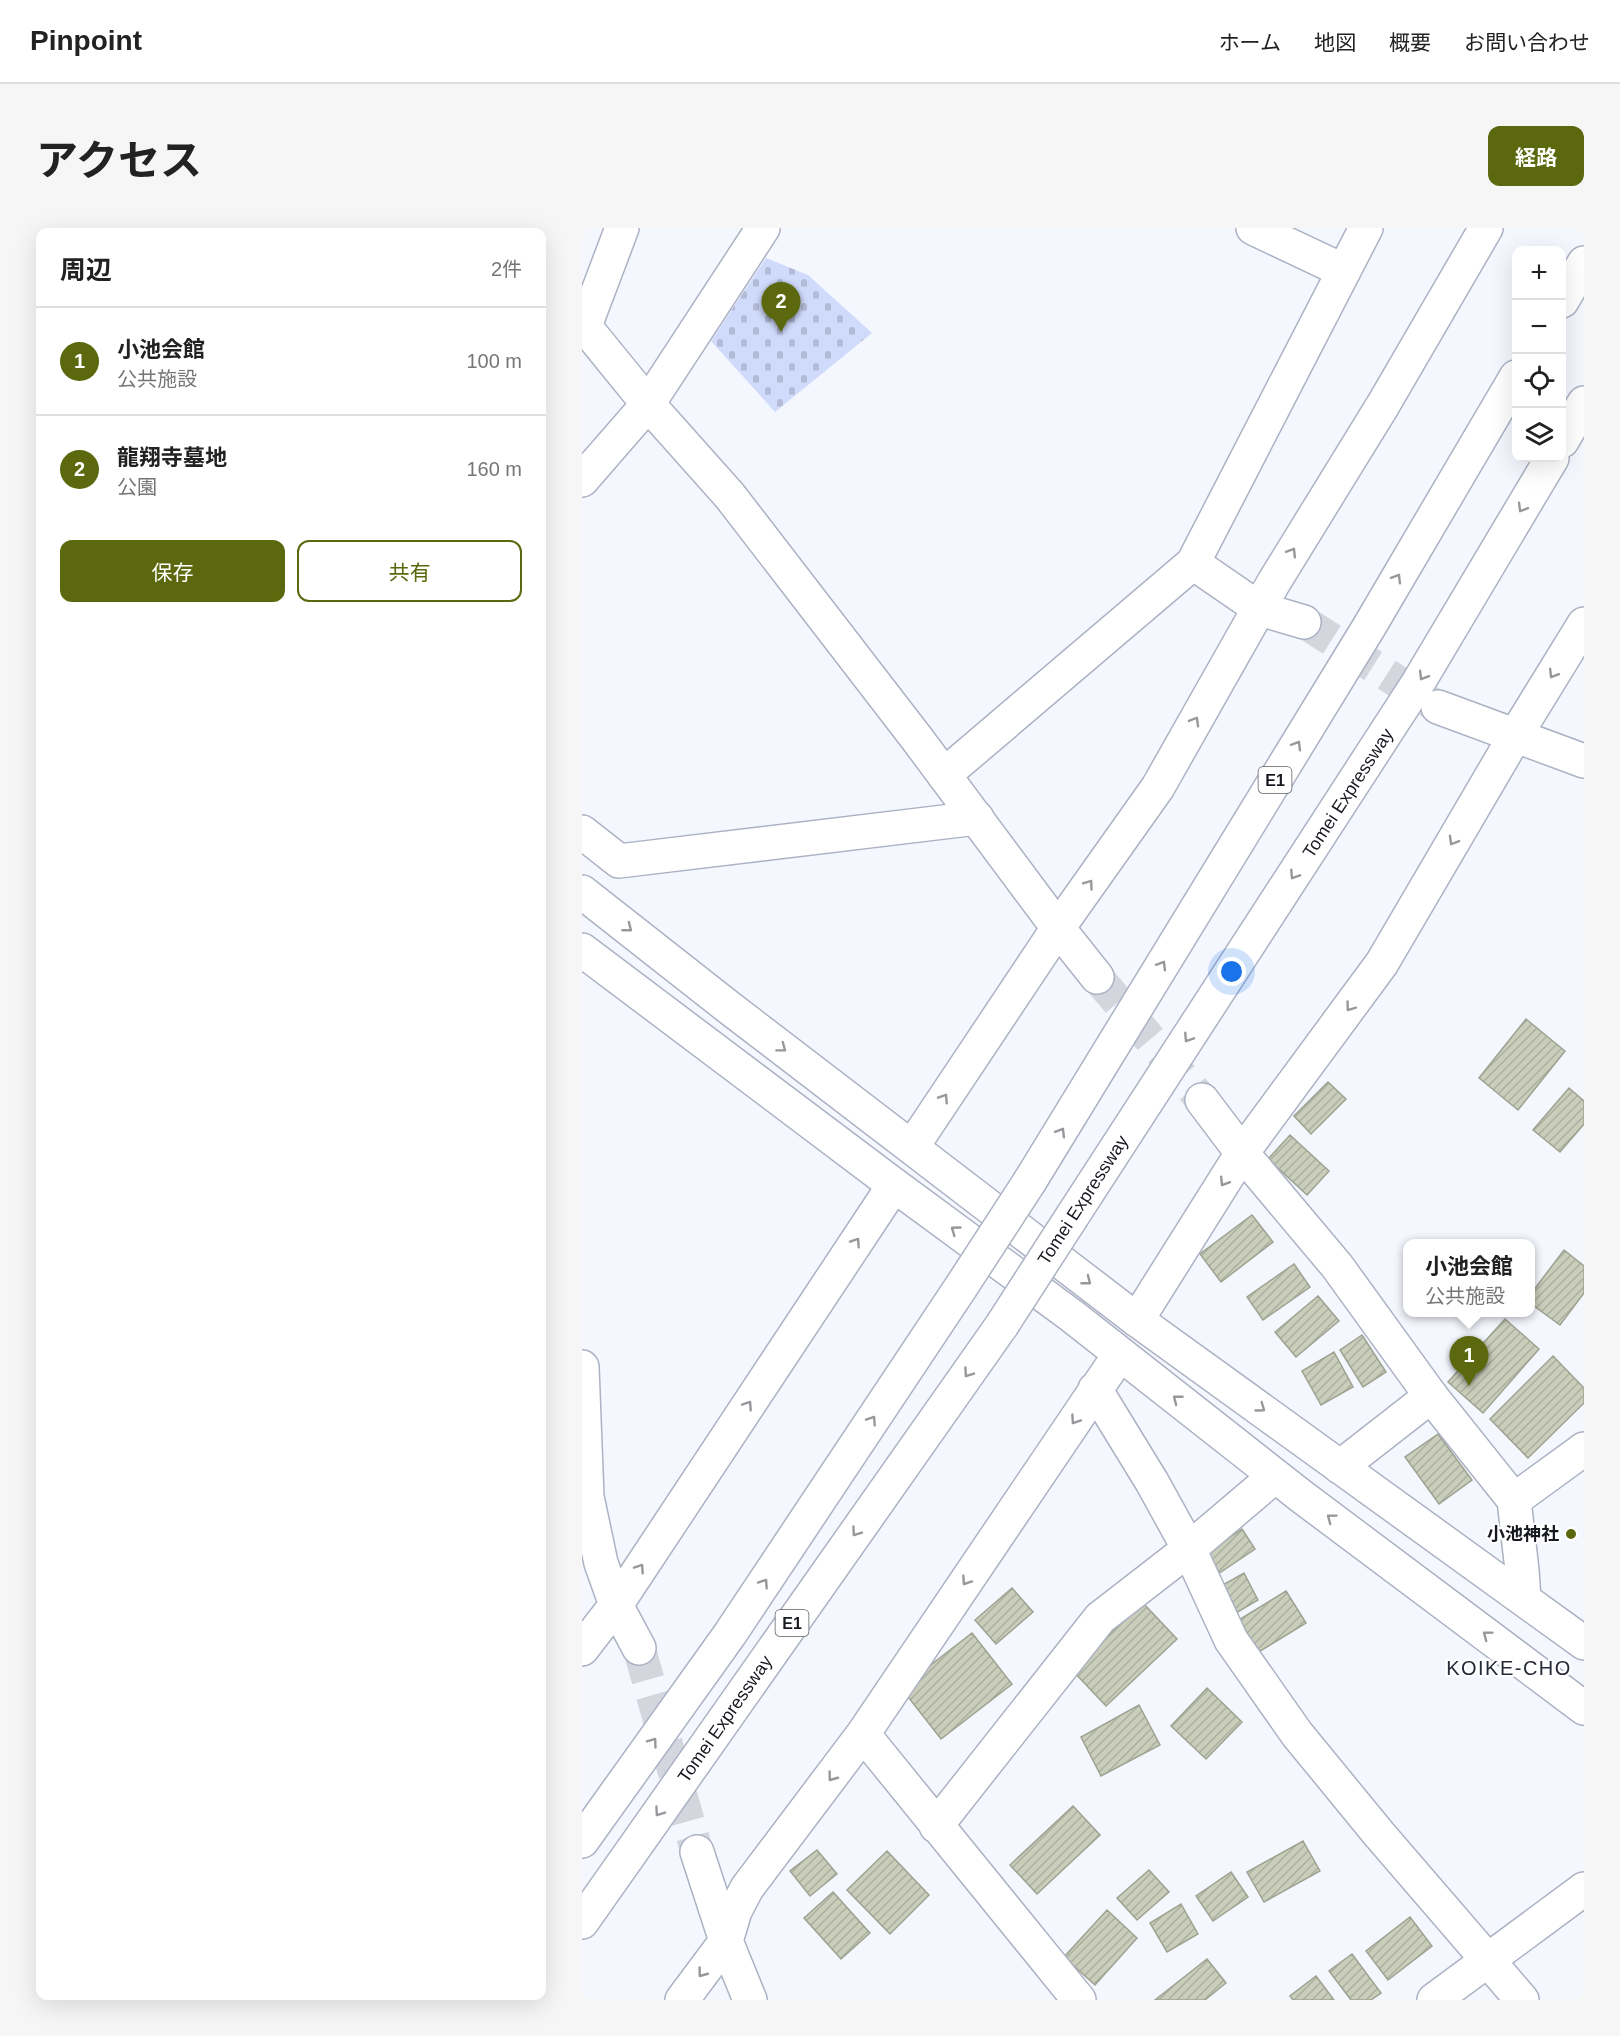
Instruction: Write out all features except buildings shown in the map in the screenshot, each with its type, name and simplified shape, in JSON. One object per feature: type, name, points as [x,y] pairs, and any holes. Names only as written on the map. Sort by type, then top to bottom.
[{"type":"main road","points":[[622,228],[583,325],[648,404],[730,496],[1097,977]]},
{"type":"main road","points":[[582,480],[648,404],[763,228]]},
{"type":"main road","points":[[1253,228],[1344,271]]},
{"type":"main road","points":[[944,775],[1193,563],[1366,228]]},
{"type":"main road","points":[[912,1147],[1058,928],[1158,787],[1274,582],[1383,405],[1486,228]]},
{"type":"main road","points":[[1563,300],[1584,263]]},
{"type":"main road","name":"E1","points":[[582,1841],[730,1634],[1030,1182],[1369,627],[1512,384]]},
{"type":"main road","points":[[1566,434],[1584,403]]},
{"type":"main road","name":"Tomei Expressway","points":[[582,1922],[1002,1325],[1418,683],[1550,462]]},
{"type":"main road","points":[[1193,563],[1260,609],[1304,622]]},
{"type":"main road","points":[[1137,1320],[1242,1153],[1383,963],[1515,736],[1584,624]]},
{"type":"main road","points":[[1438,706],[1584,761]]},
{"type":"main road","points":[[582,832],[619,861],[977,818]]},
{"type":"main road","points":[[582,892],[1137,1320],[1584,1643]]},
{"type":"main road","points":[[582,950],[1072,1317],[1275,1476],[1584,1708]]},
{"type":"main road","points":[[1202,1100],[1242,1153],[1337,1266],[1431,1396],[1514,1500],[1524,1599]]},
{"type":"main road","points":[[582,1649],[616,1605],[894,1185]]},
{"type":"main road","points":[[682,2000],[726,1941],[735,1911],[747,1888],[863,1734],[1120,1354]]},
{"type":"main road","points":[[582,1367],[584,1494],[601,1563],[616,1605],[639,1648]]},
{"type":"main road","points":[[1095,1389],[1190,1549],[1231,1640],[1297,1734],[1378,1834],[1521,2000]]},
{"type":"main road","points":[[1341,1467],[1431,1396]]},
{"type":"main road","points":[[1514,1500],[1584,1449]]},
{"type":"main road","points":[[936,1826],[1101,1618],[1190,1549],[1275,1476]]},
{"type":"main road","points":[[863,1734],[1079,2000]]},
{"type":"main road","points":[[697,1852],[726,1941],[750,2000]]},
{"type":"main road","points":[[1434,2000],[1584,1889]]},
{"type":"green space","points":[[766,258],[808,275],[872,333],[775,412],[711,341]]},
{"type":"tunnel","points":[[1304,622],[1436,706]]},
{"type":"tunnel","points":[[1097,977],[1202,1100]]},
{"type":"tunnel","points":[[639,1648],[697,1852]]},
{"type":"place","name":"龍翔寺墓地","points":[[781,332]]},
{"type":"place","name":"小池会館","points":[[1469,1386]]},
{"type":"place","name":"小池神社","points":[[1571,1534]]},
{"type":"district","name":"KOIKE-CHO","points":[[1509,1668]]}]
